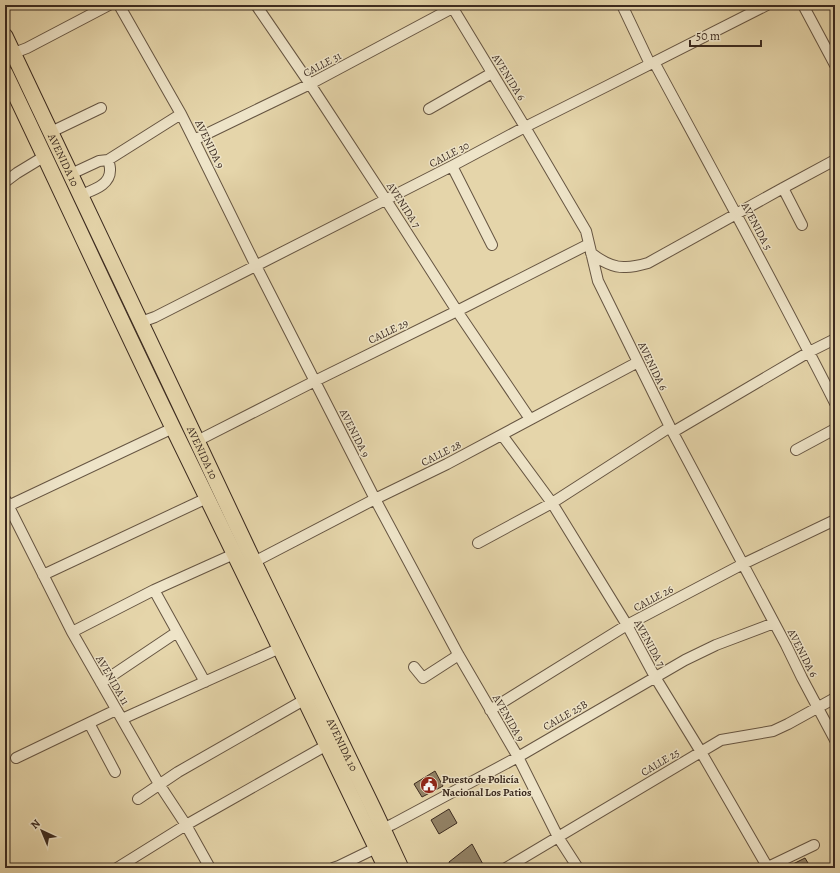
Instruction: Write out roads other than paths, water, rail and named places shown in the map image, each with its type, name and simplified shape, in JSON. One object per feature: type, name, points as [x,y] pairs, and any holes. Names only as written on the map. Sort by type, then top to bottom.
[{"type":"main road","name":"AVENIDA 10","points":[[5,36],[254,562],[377,837],[386,868]]},
{"type":"main road","name":"AVENIDA 10","points":[[5,73],[304,700],[377,837],[401,868]]},
{"type":"street","points":[[14,53],[27,48],[109,5]]},
{"type":"street","name":"AVENIDA 9","points":[[119,5],[181,114],[256,266],[375,499],[458,654],[518,757],[558,837],[578,868]]},
{"type":"street","name":"AVENIDA 7","points":[[256,5],[310,84],[457,311],[530,419]]},
{"type":"street","name":"AVENIDA 5","points":[[622,5],[652,63],[736,213],[835,403]]},
{"type":"street","name":"CALLE 30","points":[[141,322],[155,317],[256,266],[525,127],[767,5]]},
{"type":"street","points":[[803,5],[835,66]]},
{"type":"street","name":"CALLE 31","points":[[194,140],[310,84],[454,6]]},
{"type":"street","name":"AVENIDA 6","points":[[454,6],[586,231],[598,281],[671,429],[835,740]]},
{"type":"street","points":[[429,109],[492,73]]},
{"type":"street","points":[[51,132],[101,108]]},
{"type":"street","points":[[71,174],[99,161],[108,160],[181,114]]},
{"type":"street","points":[[5,182],[17,172],[44,156]]},
{"type":"street","points":[[81,195],[94,190],[106,182],[110,169],[108,160]]},
{"type":"street","points":[[590,249],[599,259],[625,268],[648,263],[736,213],[835,160]]},
{"type":"street","points":[[452,166],[492,245]]},
{"type":"street","points":[[783,188],[802,225]]},
{"type":"street","name":"CALLE 29","points":[[197,441],[457,311],[590,249]]},
{"type":"street","points":[[478,543],[552,503],[671,429],[835,339]]},
{"type":"street","name":"CALLE 28","points":[[254,562],[375,499],[447,464],[638,362]]},
{"type":"street","points":[[7,503],[173,428]]},
{"type":"street","points":[[796,450],[835,429]]},
{"type":"street","name":"AVENIDA 7","points":[[502,435],[552,503],[627,625],[655,677],[701,752],[767,868]]},
{"type":"street","points":[[43,575],[207,498]]},
{"type":"street","name":"AVENIDA 11","points":[[7,503],[72,632],[159,784],[186,825],[210,868]]},
{"type":"street","name":"CALLE 26","points":[[490,710],[627,625],[743,564],[835,520]]},
{"type":"street","points":[[72,632],[154,590],[234,554]]},
{"type":"street","points":[[154,590],[205,682]]},
{"type":"street","name":"CALLE 25B","points":[[333,868],[339,866],[377,837],[685,660],[716,645],[774,623]]},
{"type":"street","points":[[101,683],[177,632]]},
{"type":"street","points":[[16,758],[89,723],[119,715],[205,682],[280,648]]},
{"type":"street","points":[[414,667],[423,678],[458,654]]},
{"type":"street","name":"CALLE 25","points":[[506,868],[722,740],[773,731],[835,698]]},
{"type":"street","points":[[138,799],[178,772],[304,700]]},
{"type":"street","points":[[89,723],[115,772]]},
{"type":"street","points":[[117,868],[186,825],[327,745]]},
{"type":"street","points":[[767,868],[814,845]]},
{"type":"place","name":"Puesto de Policía Nacional Los Patios","points":[[429,785]]}]
